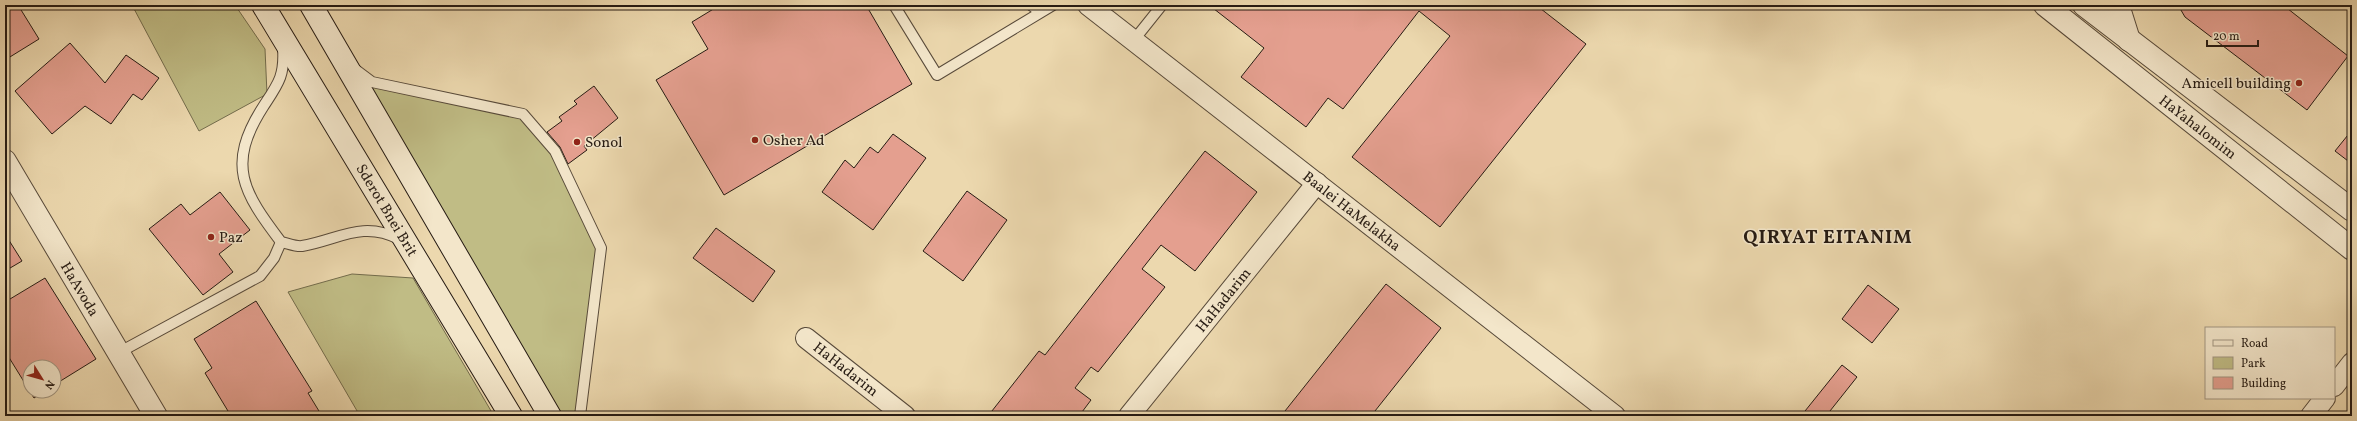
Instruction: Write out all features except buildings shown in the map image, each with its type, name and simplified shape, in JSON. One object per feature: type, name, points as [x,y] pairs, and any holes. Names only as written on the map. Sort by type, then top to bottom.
[{"type":"street","name":"Sderot Bnei Brit","points":[[263,5],[511,416]]},
{"type":"street","points":[[311,5],[550,416]]},
{"type":"street","name":"Baalei HaMelakha","points":[[1088,5],[1615,416]]},
{"type":"street","name":"HaYahalomim","points":[[2045,5],[2071,13],[2352,248]]},
{"type":"street","name":"HaYahalomim","points":[[2084,5],[2352,210]]},
{"type":"street","points":[[2118,5],[2129,40]]},
{"type":"street","name":"HaAvoda","points":[[5,161],[156,416]]},
{"type":"street","name":"HaHadarim","points":[[1129,416],[1317,184]]},
{"type":"street","name":"HaHadarim","points":[[806,338],[905,416]]},
{"type":"street","points":[[2335,385],[2352,363]]},
{"type":"street","points":[[2311,416],[2324,399]]},
{"type":"lane","points":[[894,5],[936,74],[1053,5]]},
{"type":"lane","points":[[1031,5],[1040,12]]},
{"type":"lane","points":[[1134,40],[1162,5]]},
{"type":"lane","points":[[281,34],[284,66],[280,83],[249,130],[243,151],[242,174],[250,199],[281,242],[301,246],[347,233],[370,230],[383,232],[406,242]]},
{"type":"lane","points":[[344,61],[372,82],[523,114],[555,151],[601,248],[580,416]]},
{"type":"lane","points":[[118,353],[260,276],[274,258],[281,242]]},
{"type":"green space","points":[[132,5],[235,5],[265,49],[267,94],[199,131]]},
{"type":"green space","points":[[372,82],[523,114],[555,151],[601,248],[579,416],[550,416],[370,105]]},
{"type":"green space","points":[[352,274],[413,278],[494,416],[360,416],[288,292]]},
{"type":"place","name":"Amicell building","points":[[2299,83]]},
{"type":"place","name":"Osher Ad","points":[[755,140]]},
{"type":"place","name":"Sonol","points":[[577,142]]},
{"type":"place","name":"Paz","points":[[211,237]]},
{"type":"district","name":"QIRYAT EITANIM","points":[[1828,236]]}]
